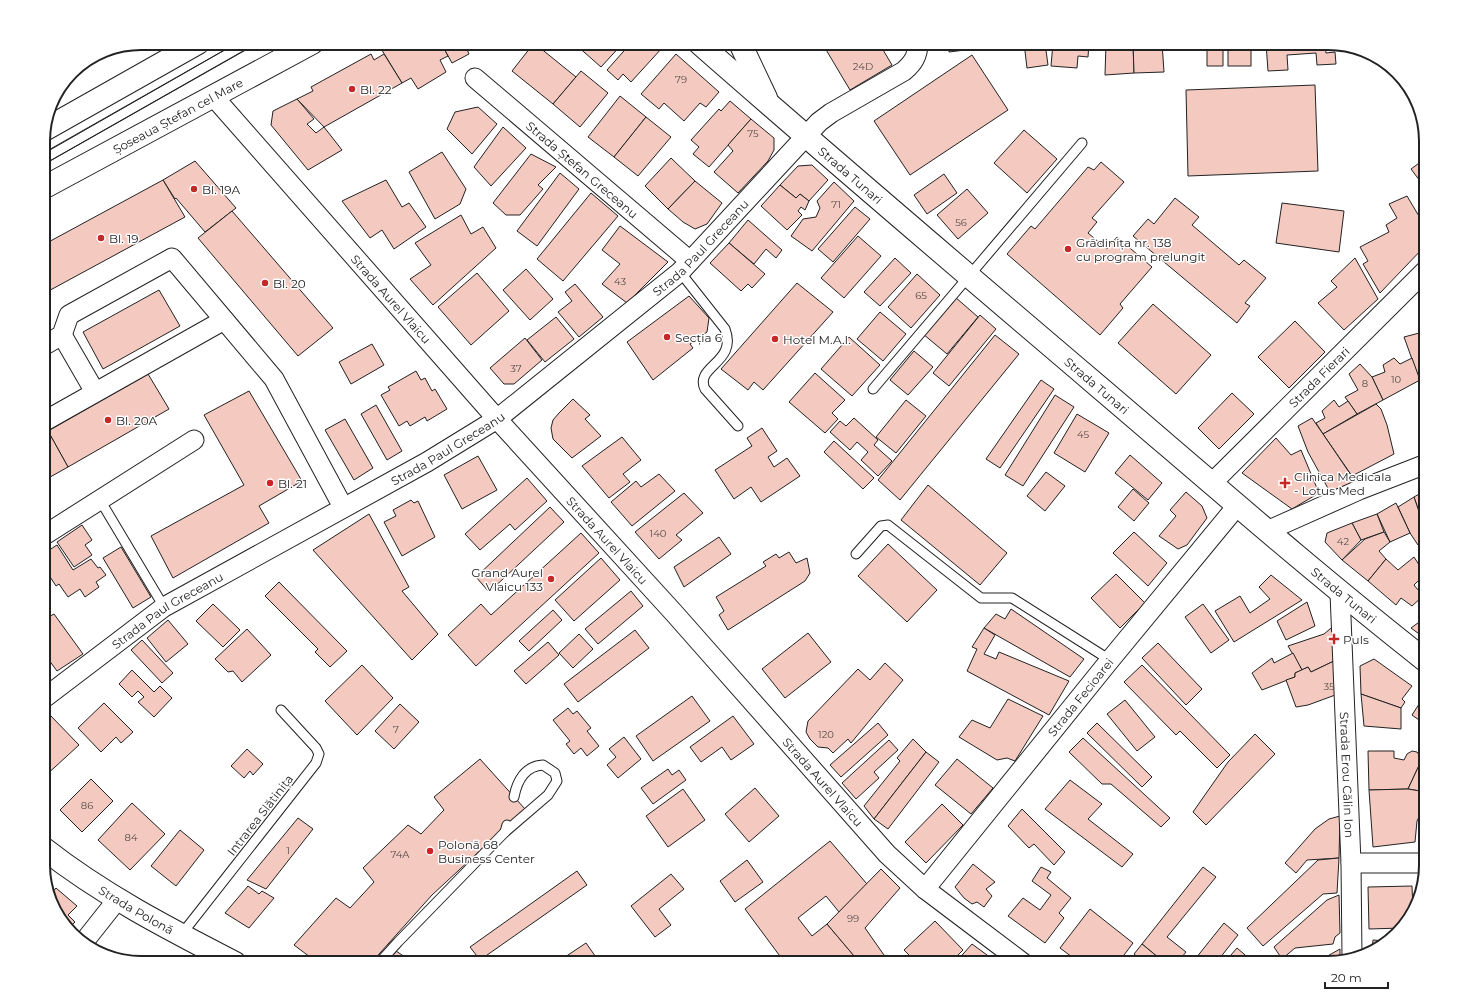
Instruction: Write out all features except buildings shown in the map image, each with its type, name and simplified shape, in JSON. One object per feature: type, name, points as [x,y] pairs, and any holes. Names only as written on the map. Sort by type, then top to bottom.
[{"type":"street","points":[[52,126],[186,50]]},
{"type":"street","name":"Șoseaua Ștefan cel Mare","points":[[50,184],[299,50]]},
{"type":"street","name":"Strada Tunari","points":[[707,50],[770,106],[1211,484],[1340,593],[1419,655]]},
{"type":"street","name":"Strada Tunari","points":[[743,50],[770,106]]},
{"type":"street","name":"Strada Paul Greceanu","points":[[50,689],[164,607],[426,462],[497,419],[685,266],[805,136],[831,113],[904,72],[914,62],[918,50]]},
{"type":"street","name":"Strada Ștefan Greceanu","points":[[475,78],[685,266]]},
{"type":"street","name":"Strada Aurel Vlaicu","points":[[213,96],[497,419],[674,612],[887,854],[925,889],[1014,956]]},
{"type":"street","points":[[50,342],[62,335],[69,315],[172,258],[274,379],[343,507]]},
{"type":"street","name":"Strada Fierari","points":[[1211,484],[1419,277]]},
{"type":"street","points":[[50,418],[224,320]]},
{"type":"street","points":[[62,335],[95,392]]},
{"type":"street","points":[[50,532],[194,440]]},
{"type":"street","points":[[1267,531],[1359,490],[1419,467]]},
{"type":"street","name":"Strada Fecioarei","points":[[925,889],[1110,660],[1237,506]]},
{"type":"street","name":"Strada Erou Călin Ion","points":[[1340,593],[1352,953]]},
{"type":"street","name":"Strada Polonă","points":[[50,853],[77,874],[118,900],[222,956]]},
{"type":"street","points":[[1350,864],[1419,863]]},
{"type":"street","points":[[87,938],[118,900]]},
{"type":"lane","points":[[50,155],[235,50]]},
{"type":"lane","points":[[873,389],[970,277],[1082,143]]},
{"type":"lane","points":[[685,266],[725,329],[729,338],[728,348],[704,377],[702,383],[705,389],[738,426]]},
{"type":"lane","points":[[100,500],[164,607]]},
{"type":"lane","points":[[856,554],[881,526],[888,524],[981,598],[1012,598],[1110,660]]},
{"type":"lane","name":"Intrarea Slătinița","points":[[181,935],[316,763],[319,754],[316,748],[281,710]]},
{"type":"lane","points":[[385,956],[506,829],[548,795],[556,781],[555,773],[543,764],[535,765],[517,782],[514,797]]},
{"type":"tram line","points":[[50,150],[225,50]]},
{"type":"tram line","points":[[50,161],[246,50]]},
{"type":"place","name":"Bl. 22","points":[[352,89]]},
{"type":"place","name":"Bl. 19A","points":[[194,189]]},
{"type":"place","name":"Bl. 19","points":[[101,238]]},
{"type":"place","name":"Grădinița nr. 138 cu program prelungit","points":[[1068,249]]},
{"type":"place","name":"Bl. 20","points":[[265,283]]},
{"type":"place","name":"Secția 6","points":[[667,337]]},
{"type":"place","name":"Hotel M.A.I.","points":[[775,339]]},
{"type":"place","name":"Bl. 20A","points":[[108,420]]},
{"type":"place","name":"Bl. 21","points":[[270,483]]},
{"type":"place","name":"Clinica Medicala - Lotus Med","points":[[1285,483]]},
{"type":"place","name":"Grand Aurel Vlaicu 133","points":[[551,579]]},
{"type":"place","name":"Puls","points":[[1334,639]]},
{"type":"place","name":"Polonă 68 Business Center","points":[[430,851]]}]
